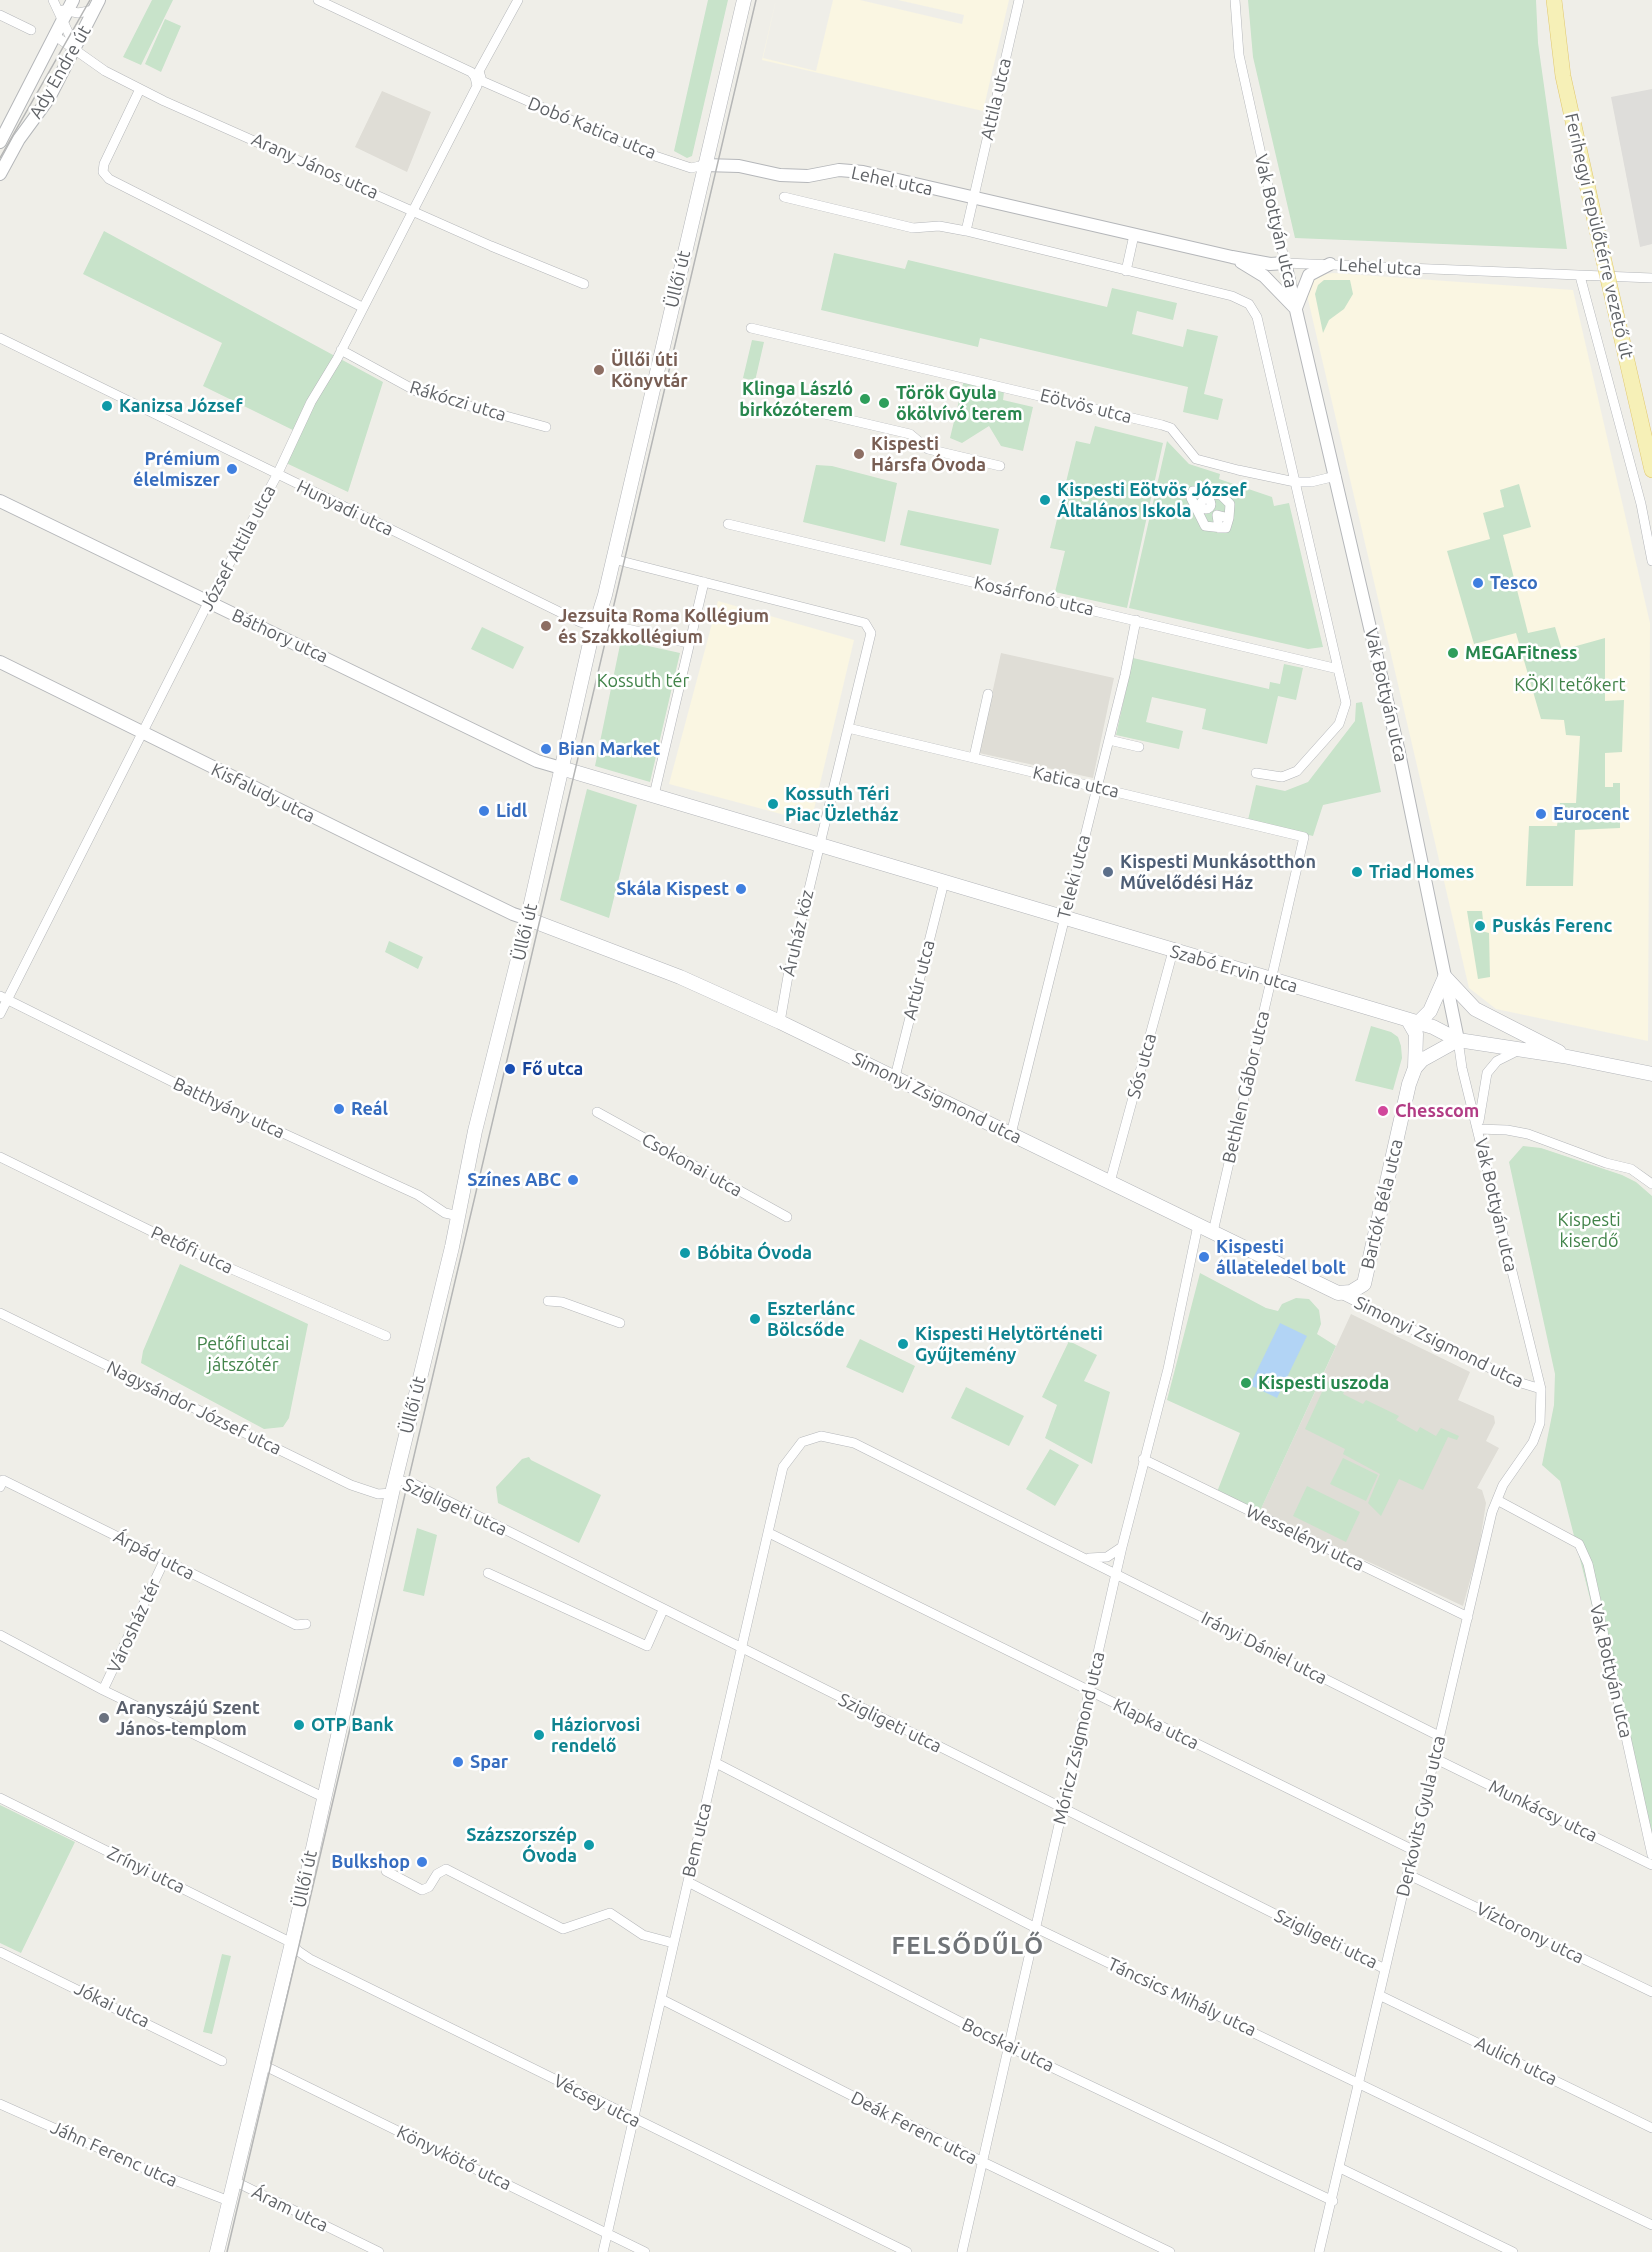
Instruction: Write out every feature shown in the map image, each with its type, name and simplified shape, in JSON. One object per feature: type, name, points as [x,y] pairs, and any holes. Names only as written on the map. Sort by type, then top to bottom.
[{"type":"main road","name":"Üllői út","points":[[217,2252],[292,1943],[394,1486],[459,1216],[475,1131],[528,919],[561,768],[613,558],[744,0]]},
{"type":"main road","name":"Ferihegyi repülőtérre vezető út","points":[[1554,0],[1563,76],[1652,470]]},
{"type":"main road","points":[[561,768],[820,845]]},
{"type":"main road","name":"Szabó Ervin utca","points":[[820,845],[1433,1027],[1458,1040],[1569,1057],[1652,1074]]},
{"type":"main road","name":"Simonyi Zsigmond utca","points":[[528,919],[680,977],[780,1022],[1338,1293],[1351,1292],[1364,1284]]},
{"type":"main road","points":[[1413,1021],[1430,1011],[1445,976],[1475,1009],[1569,1057]]},
{"type":"main road","name":"Bartók Béla utca","points":[[1364,1284],[1409,1084],[1415,1068],[1416,1034],[1413,1021]]},
{"type":"main road","points":[[1415,1068],[1422,1060],[1458,1040]]},
{"type":"street","name":"Ady Endre út","points":[[0,142],[73,0]]},
{"type":"street","name":"Dobó Katica utca","points":[[318,0],[471,72],[479,81],[645,153],[691,168],[704,165]]},
{"type":"street","name":"József Attila utca","points":[[0,1014],[5,998],[208,603],[277,475],[311,402],[341,350],[472,96],[479,81],[479,71],[518,0]]},
{"type":"street","name":"Attila utca","points":[[973,198],[1019,0]]},
{"type":"street","name":"Vak Bottyán utca","points":[[1235,0],[1239,55],[1398,748],[1478,1129],[1541,1389]]},
{"type":"street","points":[[54,1],[65,16],[75,49]]},
{"type":"street","name":"Ady Endre út","points":[[1,170],[19,139],[49,98],[97,5]]},
{"type":"street","points":[[65,16],[97,5]]},
{"type":"street","points":[[0,15],[31,30]]},
{"type":"street","name":"Arany János utca","points":[[54,35],[105,71],[140,89],[413,209],[491,246],[584,284]]},
{"type":"street","points":[[140,89],[104,164],[104,172],[109,179],[362,307]]},
{"type":"street","name":"Lehel utca","points":[[704,165],[739,166],[780,175],[808,176],[839,170],[863,172],[1269,264],[1330,264],[1652,278]]},
{"type":"street","name":"Lehel utca","points":[[784,197],[914,228],[939,226],[966,231],[1232,296],[1249,304],[1257,317],[1295,482]]},
{"type":"street","points":[[966,231],[973,198]]},
{"type":"street","points":[[1126,271],[1134,235]]},
{"type":"street","points":[[1232,257],[1264,276],[1296,309],[1309,275],[1330,264]]},
{"type":"street","points":[[1580,276],[1641,504],[1652,561]]},
{"type":"street","name":"Eötvös utca","points":[[751,328],[1162,425],[1171,428],[1196,459],[1295,482],[1311,482],[1336,476]]},
{"type":"street","name":"Hunyadi utca","points":[[0,338],[277,475],[580,622],[595,627]]},
{"type":"street","name":"Rákóczi utca","points":[[341,350],[418,392],[546,428]]},
{"type":"street","points":[[816,412],[910,434],[928,449],[1000,466]]},
{"type":"street","points":[[1256,773],[1282,777],[1297,771],[1339,724],[1346,703],[1295,482]]},
{"type":"street","points":[[1203,521],[1205,526],[1226,528],[1229,518],[1230,504],[1221,495],[1193,491],[1191,498],[1208,510],[1229,518]]},
{"type":"street","name":"Báthory utca","points":[[0,501],[537,761],[561,768]]},
{"type":"street","points":[[1203,521],[1208,510]]},
{"type":"street","points":[[1203,521],[1208,510]]},
{"type":"street","points":[[1208,510],[1220,528]]},
{"type":"street","name":"Kosárfonó utca","points":[[728,525],[1338,669]]},
{"type":"street","points":[[613,558],[865,623],[871,633],[820,845]]},
{"type":"street","points":[[654,795],[704,582]]},
{"type":"street","name":"Teleki utca","points":[[1011,1134],[1109,740],[1136,620]]},
{"type":"street","points":[[595,627],[622,628],[688,643]]},
{"type":"street","name":"Kisfaludy utca","points":[[0,662],[143,731],[243,783],[513,914],[528,919]]},
{"type":"street","points":[[974,758],[988,694]]},
{"type":"street","name":"Katica utca","points":[[848,728],[1304,837]]},
{"type":"street","points":[[1109,740],[1139,747]]},
{"type":"street","name":"Bethlen Gábor utca","points":[[1213,1232],[1304,837]]},
{"type":"street","name":"Áruház köz","points":[[780,1022],[788,976],[820,845]]},
{"type":"street","name":"Artúr utca","points":[[895,1077],[944,882]]},
{"type":"street","name":"Sós utca","points":[[1110,1182],[1173,951]]},
{"type":"street","name":"Batthyány utca","points":[[5,998],[191,1092],[418,1195],[445,1213],[459,1216]]},
{"type":"street","points":[[1522,1049],[1497,1061],[1487,1073],[1479,1108],[1478,1129],[1508,1130],[1528,1134],[1606,1163],[1630,1169],[1652,1184]]},
{"type":"street","name":"Csokonai utca","points":[[597,1112],[787,1217]]},
{"type":"street","name":"Petőfi utca","points":[[0,1157],[204,1257],[386,1336]]},
{"type":"street","name":"Móricz Zsigmond utca","points":[[962,2252],[1122,1547],[1168,1369],[1198,1224]]},
{"type":"street","name":"Simonyi Zsigmond utca","points":[[1338,1293],[1518,1382],[1541,1389]]},
{"type":"street","points":[[548,1301],[562,1302],[620,1323]]},
{"type":"street","name":"Nagysándor József utca","points":[[0,1312],[351,1485],[378,1494],[394,1486]]},
{"type":"street","name":"Derkovits Gyula utca","points":[[1319,2252],[1333,2201],[1439,1736],[1497,1500],[1503,1485],[1533,1442],[1540,1423],[1541,1389]]},
{"type":"street","name":"Irányi Dániel utca","points":[[809,1438],[821,1436],[854,1443],[1088,1558],[1439,1736]]},
{"type":"street","name":"Bem utca","points":[[603,2252],[716,1763],[740,1649],[786,1461],[796,1447],[809,1438]]},
{"type":"street","name":"Wesselényi utca","points":[[1143,1459],[1468,1617]]},
{"type":"street","name":"Árpád utca","points":[[2,1483],[296,1625],[306,1624]]},
{"type":"street","name":"Szigligeti utca","points":[[394,1486],[414,1484],[740,1649],[1385,1969]]},
{"type":"street","name":"Vak Bottyán utca","points":[[1497,1500],[1579,1545],[1588,1564],[1652,1855]]},
{"type":"street","name":"Klapka utca","points":[[769,1533],[1413,1850]]},
{"type":"street","points":[[1088,1558],[1107,1557],[1122,1547]]},
{"type":"street","name":"Városház tér","points":[[104,1690],[164,1561]]},
{"type":"street","points":[[488,1573],[647,1646],[663,1610]]},
{"type":"street","points":[[0,1635],[104,1690],[323,1797]]},
{"type":"street","name":"Munkácsy utca","points":[[1434,1758],[1652,1864]]},
{"type":"street","name":"Táncsics Mihály utca","points":[[716,1763],[1036,1928],[1360,2082],[1652,2225]]},
{"type":"street","name":"Zrínyi utca","points":[[0,1798],[292,1943]]},
{"type":"street","points":[[386,1871],[422,1890],[429,1887],[437,1874],[446,1869],[563,1929],[610,1913],[643,1935],[673,1943]]},
{"type":"street","name":"Víztorony utca","points":[[1407,1874],[1652,1992]]},
{"type":"street","name":"Bocskai utca","points":[[688,1882],[1009,2047],[1333,2201]]},
{"type":"street","name":"Vécsey utca","points":[[292,1943],[303,1955],[907,2252]]},
{"type":"street","name":"Jókai utca","points":[[0,1952],[222,2061]]},
{"type":"street","name":"Aulich utca","points":[[1379,1995],[1652,2128]]},
{"type":"street","name":"Deák Ferenc utca","points":[[661,1999],[983,2163],[1170,2252]]},
{"type":"street","name":"Könyvkötő utca","points":[[263,2065],[645,2252]]},
{"type":"street","name":"Jáhn Ferenc utca","points":[[0,2104],[146,2169],[229,2201]]},
{"type":"street","points":[[1340,2168],[1513,2252]]},
{"type":"street","name":"Áram utca","points":[[234,2181],[379,2252]]},
{"type":"shaded area","points":[[776,0],[763,58],[816,71],[833,0],[860,0],[962,24],[964,15],[898,0],[1009,0],[983,111],[762,60]]},
{"type":"shaded area","points":[[1652,89],[1652,244],[1640,247],[1611,97]]},
{"type":"shaded area","points":[[382,91],[431,112],[407,172],[355,147]]},
{"type":"shaded area","points":[[1333,273],[1573,290],[1650,623],[1648,1041],[1496,1009],[1469,988],[1303,278]]},
{"type":"shaded area","points":[[718,601],[854,640],[811,822],[669,784]]},
{"type":"shaded area","points":[[1001,653],[1114,678],[1093,778],[979,753]]},
{"type":"shaded area","points":[[1351,1314],[1470,1372],[1458,1400],[1494,1416],[1495,1423],[1486,1441],[1499,1448],[1477,1488],[1482,1490],[1486,1503],[1479,1548],[1463,1606],[1260,1511]]},
{"type":"green space","points":[[152,0],[173,0],[141,65],[123,57]]},
{"type":"green space","points":[[708,0],[728,0],[692,156],[687,158],[674,151]]},
{"type":"green space","points":[[1248,0],[1536,0],[1538,43],[1567,249],[1295,238],[1253,57]]},
{"type":"green space","points":[[165,19],[181,26],[161,72],[145,64]]},
{"type":"green space","points":[[104,231],[383,382],[348,492],[286,463],[301,434],[203,386],[222,343],[83,274]]},
{"type":"green space","points":[[834,253],[905,269],[908,260],[1107,307],[1112,288],[1177,303],[1173,320],[1137,311],[1132,334],[1183,347],[1187,329],[1218,336],[1204,394],[1223,399],[1218,420],[1183,412],[1188,387],[980,338],[978,347],[821,310]]},
{"type":"green space","points":[[1324,280],[1350,280],[1353,294],[1344,309],[1329,320],[1323,333],[1315,294],[1318,285]]},
{"type":"green space","points":[[752,340],[764,342],[755,381],[743,378]]},
{"type":"green space","points":[[964,380],[976,383],[977,395],[993,398],[995,389],[1004,392],[1003,400],[1033,407],[1023,451],[1001,446],[989,426],[962,443],[950,438]]},
{"type":"green space","points":[[1095,426],[1163,443],[1127,608],[1055,592],[1065,551],[1050,548],[1076,441],[1090,444]]},
{"type":"green space","points":[[1167,441],[1189,464],[1220,474],[1219,479],[1272,497],[1274,506],[1289,503],[1323,647],[1308,649],[1129,608]]},
{"type":"green space","points":[[816,465],[832,466],[897,483],[885,542],[803,522]]},
{"type":"green space","name":"KÖKI tetőkert","points":[[1519,484],[1531,527],[1503,535],[1528,633],[1555,627],[1562,650],[1605,638],[1605,701],[1624,700],[1622,752],[1605,753],[1605,787],[1613,787],[1613,783],[1620,783],[1620,828],[1575,830],[1573,886],[1526,886],[1529,826],[1557,826],[1560,803],[1576,803],[1580,736],[1566,735],[1564,720],[1541,719],[1516,633],[1474,644],[1447,551],[1490,539],[1483,513],[1504,507],[1500,490]]},
{"type":"green space","points":[[908,510],[999,529],[991,565],[900,545]]},
{"type":"green space","points":[[482,627],[524,647],[513,669],[471,649]]},
{"type":"green space","name":"Kossuth tér","points":[[621,640],[680,653],[650,782],[595,766]]},
{"type":"green space","points":[[1133,658],[1269,689],[1270,682],[1280,684],[1284,664],[1303,668],[1296,700],[1278,696],[1267,744],[1202,729],[1206,709],[1152,697],[1146,722],[1183,731],[1179,749],[1116,735]]},
{"type":"green space","points":[[1362,702],[1381,792],[1323,805],[1313,836],[1248,820],[1256,785],[1285,791],[1308,782],[1355,721],[1356,703]]},
{"type":"green space","points":[[587,789],[637,805],[609,918],[560,900]]},
{"type":"green space","points":[[1467,911],[1482,911],[1483,920],[1477,924],[1478,930],[1489,933],[1490,977],[1478,979]]},
{"type":"green space","points":[[389,941],[423,957],[418,969],[385,952]]},
{"type":"green space","points":[[1371,1026],[1391,1032],[1398,1037],[1402,1058],[1393,1090],[1355,1081]]},
{"type":"green space","name":"Kispesti kiserdő","points":[[1523,1146],[1541,1148],[1622,1175],[1636,1182],[1652,1196],[1652,1841],[1560,1481],[1542,1465],[1554,1405],[1555,1374],[1509,1162]]},
{"type":"green space","name":"Petőfi utcai játszótér","points":[[180,1264],[308,1324],[289,1418],[283,1427],[264,1429],[141,1363],[143,1351]]},
{"type":"green space","name":"Kispesti uszoda","points":[[1200,1273],[1266,1308],[1278,1311],[1282,1304],[1296,1298],[1309,1299],[1319,1310],[1321,1324],[1317,1334],[1336,1346],[1260,1511],[1217,1492],[1240,1433],[1167,1400]]},
{"type":"green space","points":[[860,1339],[915,1366],[903,1393],[846,1367]]},
{"type":"green space","points":[[1069,1341],[1097,1355],[1084,1381],[1110,1392],[1092,1464],[1045,1438],[1057,1405],[1042,1397]]},
{"type":"green space","points":[[1327,1381],[1345,1390],[1343,1394],[1363,1404],[1366,1400],[1399,1416],[1396,1420],[1417,1432],[1420,1427],[1436,1436],[1441,1428],[1459,1436],[1457,1440],[1448,1437],[1423,1490],[1399,1479],[1381,1516],[1368,1503],[1380,1474],[1343,1454],[1345,1449],[1305,1429]]},
{"type":"green space","points":[[966,1387],[1024,1416],[1009,1446],[951,1418]]},
{"type":"green space","points":[[1050,1449],[1079,1465],[1055,1506],[1026,1489]]},
{"type":"green space","points":[[529,1457],[601,1495],[579,1543],[498,1503],[496,1487],[522,1459]]},
{"type":"green space","points":[[1343,1458],[1378,1475],[1366,1501],[1330,1484]]},
{"type":"green space","points":[[1307,1486],[1360,1512],[1346,1542],[1293,1516]]},
{"type":"green space","points":[[417,1528],[437,1535],[424,1596],[403,1591]]},
{"type":"green space","points":[[0,1805],[75,1842],[21,1953],[0,1943]]},
{"type":"green space","points":[[222,1954],[231,1956],[212,2034],[203,2032]]},
{"type":"water","points":[[1280,1323],[1307,1336],[1277,1398],[1250,1385]]},
{"type":"tram line","points":[[0,158],[90,0]]},
{"type":"tram line","points":[[227,2252],[756,0]]},
{"type":"place","name":"Üllői úti Könyvtár","points":[[599,370]]},
{"type":"place","name":"Klinga László birkózóterem","points":[[865,399]]},
{"type":"place","name":"Török Gyula ökölvívó terem","points":[[884,403]]},
{"type":"place","name":"Kanizsa József","points":[[107,406]]},
{"type":"place","name":"Kispesti Hársfa Óvoda","points":[[859,454]]},
{"type":"place","name":"Prémium élelmiszer","points":[[232,469]]},
{"type":"place","name":"Kispesti Eötvös József Általános Iskola","points":[[1045,500]]},
{"type":"place","name":"Tesco","points":[[1478,583]]},
{"type":"place","name":"Jezsuita Roma Kollégium és Szakkollégium","points":[[546,626]]},
{"type":"place","name":"MEGAFitness","points":[[1453,653]]},
{"type":"place","name":"Bian Market","points":[[546,749]]},
{"type":"place","name":"Kossuth Téri Piac Üzletház","points":[[773,804]]},
{"type":"place","name":"Lidl","points":[[484,811]]},
{"type":"place","name":"Eurocent","points":[[1541,814]]},
{"type":"place","name":"Kispesti Munkásotthon Művelődési Ház","points":[[1108,872]]},
{"type":"place","name":"Triad Homes","points":[[1357,872]]},
{"type":"place","name":"Skála Kispest","points":[[741,889]]},
{"type":"place","name":"Puskás Ferenc","points":[[1480,926]]},
{"type":"place","name":"Fő utca","points":[[510,1069]]},
{"type":"place","name":"Reál","points":[[339,1109]]},
{"type":"place","name":"Chesscom","points":[[1383,1111]]},
{"type":"place","name":"Színes ABC","points":[[573,1180]]},
{"type":"place","name":"Bóbita Óvoda","points":[[685,1253]]},
{"type":"place","name":"Kispesti állateledel bolt","points":[[1204,1257]]},
{"type":"place","name":"Eszterlánc Bölcsőde","points":[[755,1319]]},
{"type":"place","name":"Kispesti Helytörténeti Gyűjtemény","points":[[903,1344]]},
{"type":"place","name":"Kispesti uszoda","points":[[1246,1383]]},
{"type":"place","name":"Aranyszájú Szent János-templom","points":[[104,1718]]},
{"type":"place","name":"OTP Bank","points":[[299,1725]]},
{"type":"place","name":"Háziorvosi rendelő","points":[[539,1735]]},
{"type":"place","name":"Spar","points":[[458,1762]]},
{"type":"place","name":"Százszorszép Óvoda","points":[[589,1845]]},
{"type":"place","name":"Bulkshop","points":[[422,1862]]},
{"type":"district","name":"FELSŐDŰLŐ","points":[[968,1946]]}]
